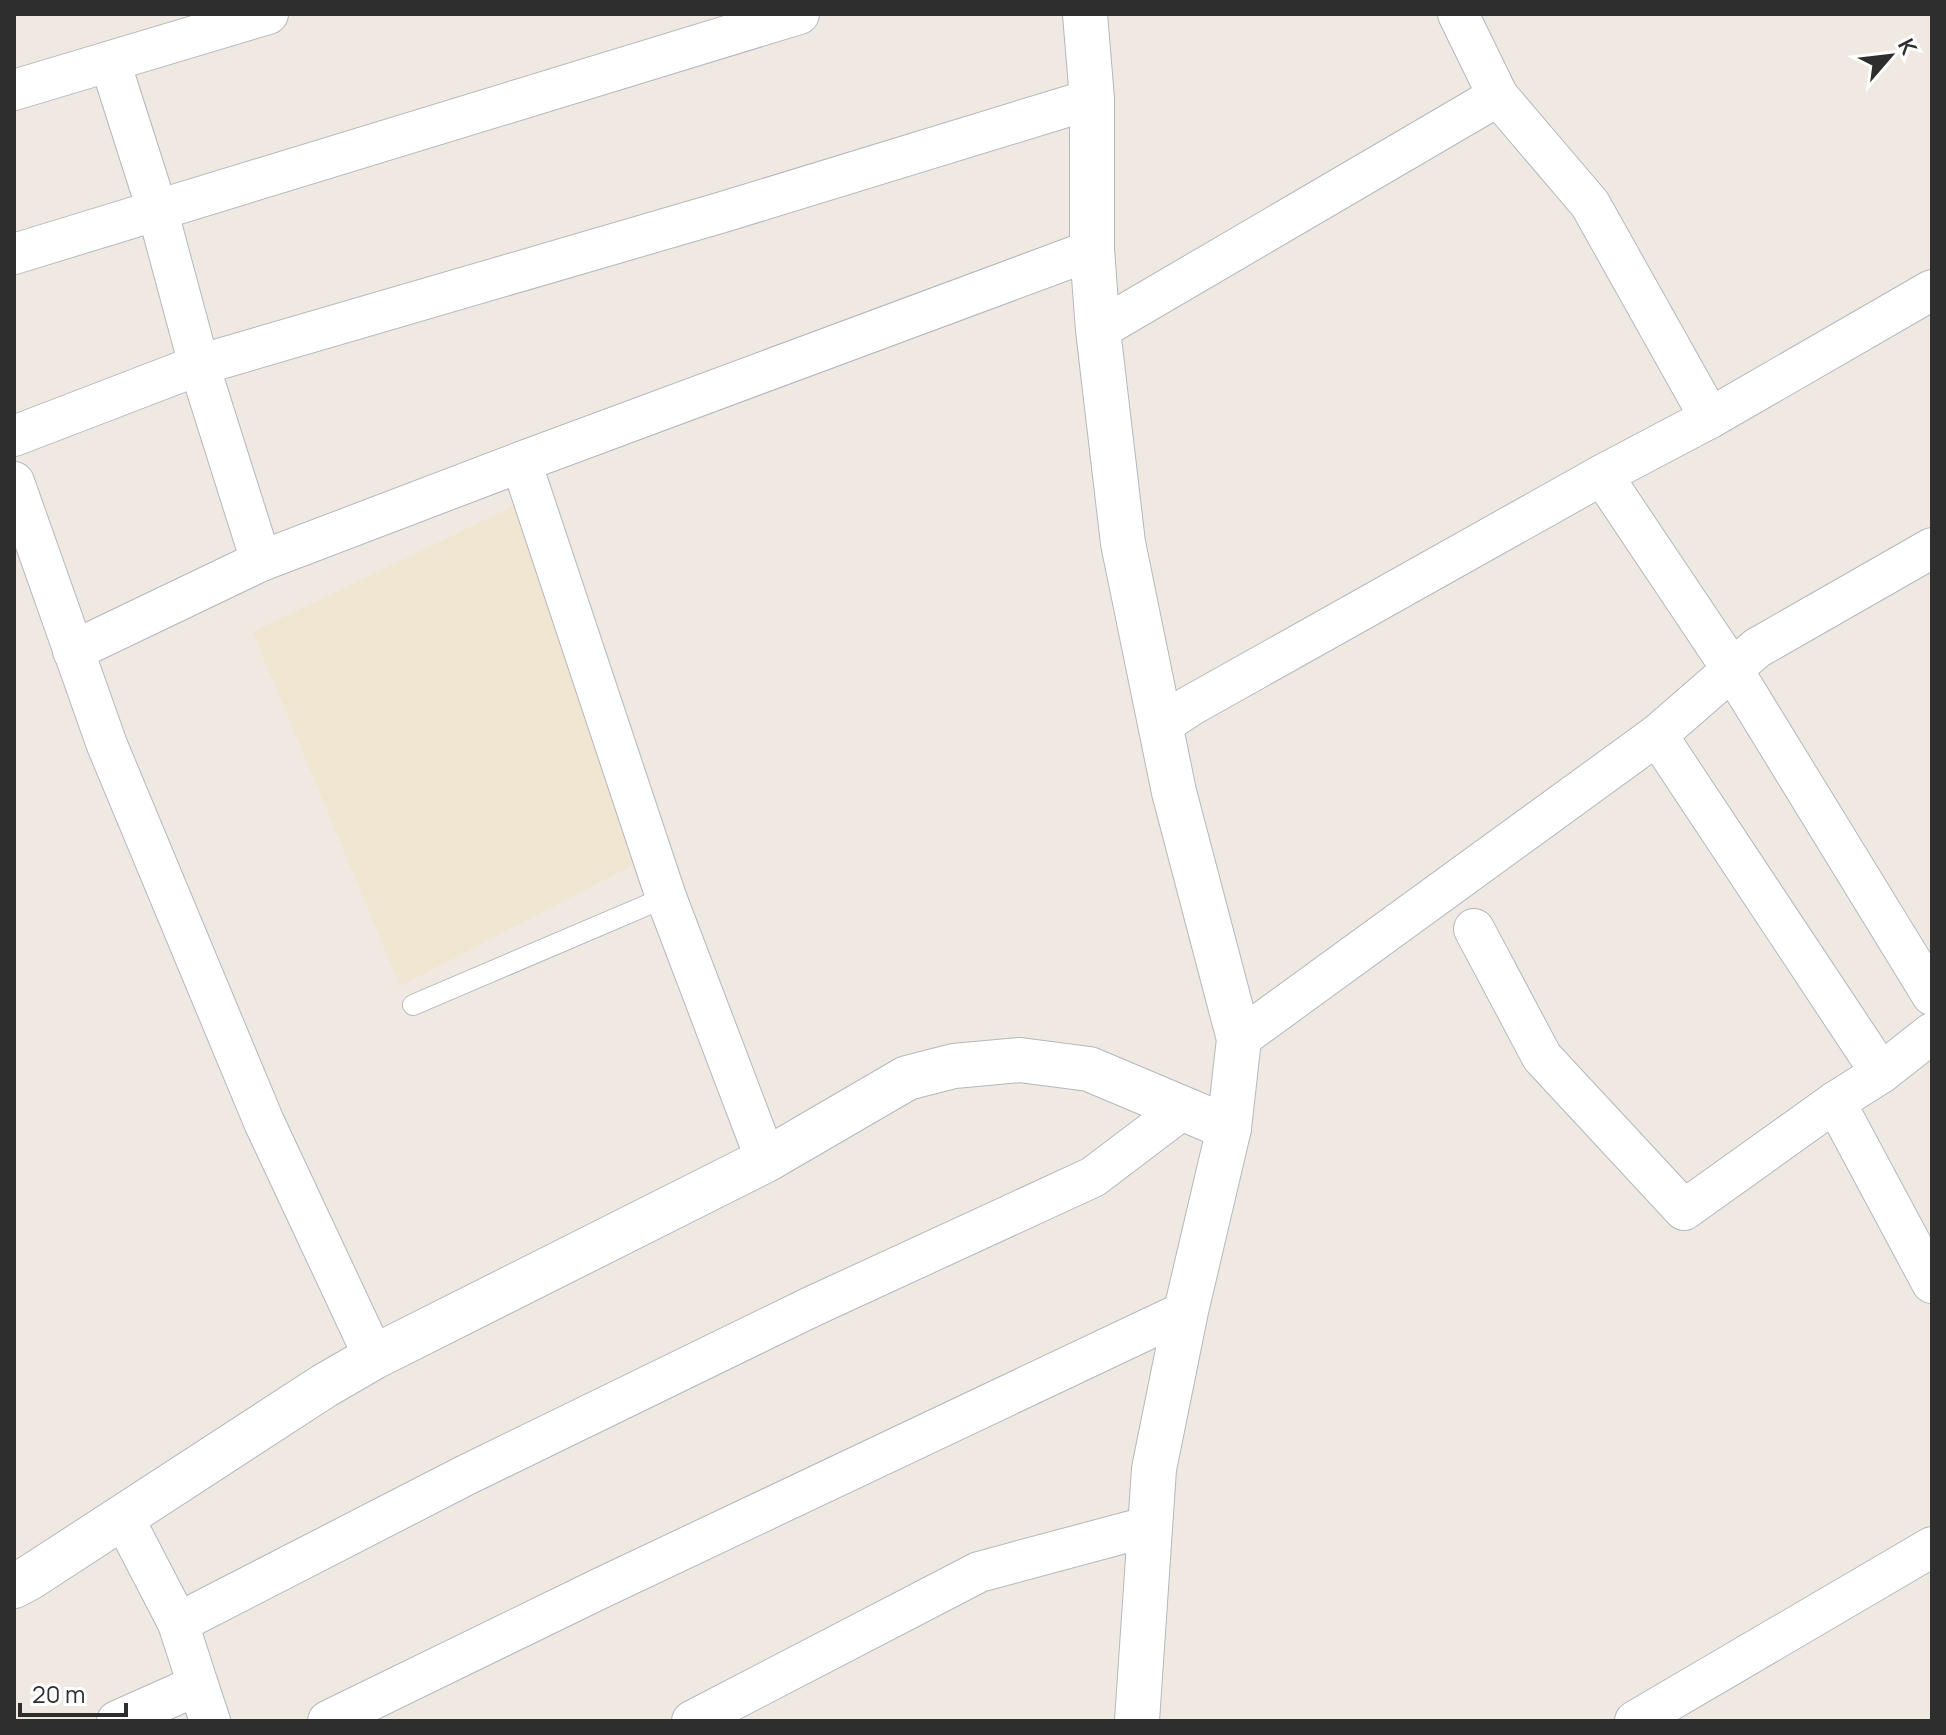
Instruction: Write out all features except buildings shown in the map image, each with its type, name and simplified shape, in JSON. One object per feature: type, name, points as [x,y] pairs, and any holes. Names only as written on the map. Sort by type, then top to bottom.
[{"type":"main road","points":[[1085,14],[1092,99],[1092,250],[1098,330],[1123,543],[1174,792],[1239,1039],[1229,1128],[1186,1311],[1154,1469],[1137,1721]]},
{"type":"main road","points":[[14,1586],[374,1357],[766,1160],[907,1078],[954,1066],[1020,1060],[1089,1069],[1229,1128]]},
{"type":"street","points":[[14,90],[268,14]]},
{"type":"street","points":[[14,254],[799,14]]},
{"type":"street","points":[[1458,14],[1498,96],[1590,204],[1710,418]]},
{"type":"street","points":[[110,62],[157,209],[199,365],[261,561]]},
{"type":"street","points":[[1098,330],[1498,96]]},
{"type":"street","points":[[14,436],[199,365],[738,207],[1092,99]]},
{"type":"street","points":[[73,651],[261,561],[1092,250]]},
{"type":"street","points":[[1160,726],[1190,706],[1602,475],[1710,418],[1932,290]]},
{"type":"street","points":[[521,462],[666,897],[766,1160]]},
{"type":"street","points":[[1602,475],[1732,669],[1932,995]]},
{"type":"street","points":[[14,482],[107,745],[264,1122],[374,1357]]},
{"type":"street","points":[[1239,1039],[1657,735],[1757,648],[1932,548]]},
{"type":"street","points":[[1657,735],[1881,1073]]},
{"type":"street","points":[[1474,929],[1542,1057],[1684,1210],[1835,1102],[1881,1073],[1932,1033]]},
{"type":"street","points":[[1835,1102],[1932,1283]]},
{"type":"street","points":[[178,1623],[466,1475],[813,1306],[1093,1177],[1184,1108]]},
{"type":"street","points":[[328,1721],[586,1595],[1186,1311]]},
{"type":"street","points":[[117,1721],[204,1703],[178,1623],[123,1517]]},
{"type":"street","points":[[692,1721],[979,1572],[1150,1526]]},
{"type":"street","points":[[1635,1721],[1932,1547]]},
{"type":"lane","points":[[413,1005],[666,897]]},
{"type":"shaded area","points":[[520,503],[635,864],[400,986],[253,632]]}]
